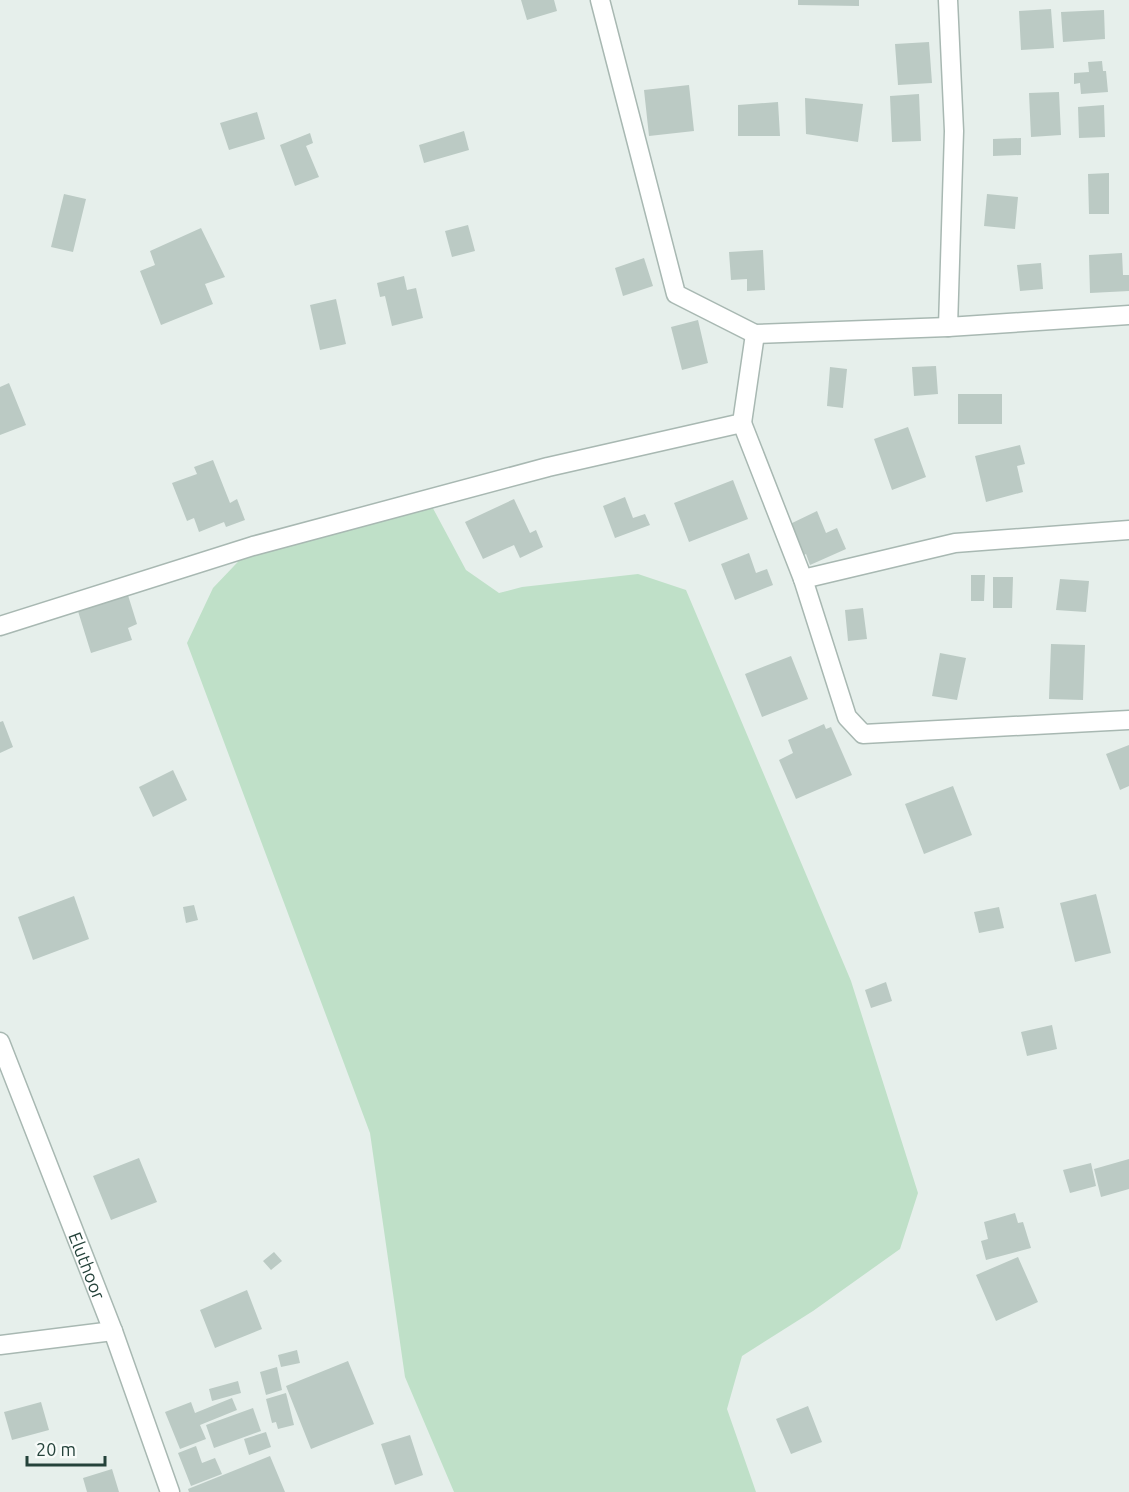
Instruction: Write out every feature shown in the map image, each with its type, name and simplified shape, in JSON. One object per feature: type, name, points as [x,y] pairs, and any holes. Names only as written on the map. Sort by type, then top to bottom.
[{"type":"street","points":[[600,0],[676,294],[755,334],[948,327],[1129,315]]},
{"type":"street","points":[[948,0],[954,131],[948,327]]},
{"type":"street","points":[[755,334],[742,423],[803,579],[848,717],[864,734],[1129,720]]},
{"type":"street","points":[[0,626],[264,543],[548,467],[742,423]]},
{"type":"street","points":[[803,579],[955,543],[1129,530]]},
{"type":"street","name":"Eluthoor","points":[[0,1042],[113,1331],[170,1492]]},
{"type":"street","points":[[0,1345],[113,1331]]},
{"type":"green space","points":[[428,499],[466,570],[499,593],[522,587],[638,574],[686,590],[851,981],[918,1193],[900,1249],[813,1311],[742,1356],[727,1409],[756,1492],[454,1492],[405,1377],[370,1133],[187,643],[213,588],[253,546]]},
{"type":"building","points":[[521,0],[554,0],[557,11],[527,20]]},
{"type":"building","points":[[798,0],[859,0],[859,6],[798,5]]},
{"type":"building","points":[[1051,9],[1054,48],[1021,50],[1019,11]]},
{"type":"building","points":[[1104,10],[1105,39],[1063,42],[1061,12]]},
{"type":"building","points":[[929,42],[932,83],[898,85],[895,44]]},
{"type":"building","points":[[1102,61],[1103,71],[1106,71],[1108,92],[1081,94],[1080,83],[1074,84],[1074,73],[1089,72],[1088,62]]},
{"type":"building","points":[[689,85],[694,131],[649,136],[644,90]]},
{"type":"building","points":[[1059,92],[1061,135],[1031,137],[1029,93]]},
{"type":"building","points":[[919,94],[921,141],[892,142],[890,96]]},
{"type":"building","points":[[805,98],[863,104],[858,142],[806,134]]},
{"type":"building","points":[[778,102],[780,136],[738,136],[738,105]]},
{"type":"building","points":[[1104,105],[1105,137],[1079,138],[1078,107]]},
{"type":"building","points":[[257,112],[265,139],[229,150],[220,123]]},
{"type":"building","points":[[464,131],[469,150],[424,163],[419,145]]},
{"type":"building","points":[[310,133],[313,143],[306,146],[319,177],[295,186],[280,145]]},
{"type":"building","points":[[1021,138],[1021,155],[993,156],[993,139]]},
{"type":"building","points":[[1109,173],[1109,214],[1089,214],[1088,174]]},
{"type":"building","points":[[64,194],[86,199],[73,252],[51,247]]},
{"type":"building","points":[[987,194],[1018,197],[1015,229],[984,226]]},
{"type":"building","points":[[468,225],[475,251],[452,257],[445,231]]},
{"type":"building","points":[[201,228],[225,277],[205,284],[213,304],[161,325],[140,271],[155,265],[150,251]]},
{"type":"building","points":[[763,250],[765,290],[747,291],[747,279],[731,280],[729,252]]},
{"type":"building","points":[[1122,253],[1123,275],[1129,275],[1129,291],[1090,293],[1089,255]]},
{"type":"building","points":[[644,258],[653,286],[623,296],[615,268]]},
{"type":"building","points":[[1041,263],[1043,289],[1020,291],[1017,265]]},
{"type":"building","points":[[404,276],[407,290],[416,288],[423,318],[392,326],[385,296],[380,297],[377,283]]},
{"type":"building","points":[[336,299],[346,344],[320,350],[310,305]]},
{"type":"building","points":[[698,320],[708,363],[682,370],[671,327]]},
{"type":"building","points":[[936,366],[938,394],[914,396],[912,367]]},
{"type":"building","points":[[830,367],[847,369],[843,408],[827,406]]},
{"type":"building","points":[[9,383],[26,425],[0,435],[0,387]]},
{"type":"building","points":[[958,394],[1002,394],[1002,424],[958,424]]},
{"type":"building","points":[[908,427],[926,477],[892,490],[874,439]]},
{"type":"building","points":[[1020,445],[1025,464],[1017,466],[1023,492],[986,502],[975,456]]},
{"type":"building","points":[[213,460],[230,503],[237,499],[245,520],[226,527],[224,522],[199,532],[194,518],[187,521],[172,483],[197,474],[194,467]]},
{"type":"building","points":[[733,480],[748,519],[689,542],[674,503]]},
{"type":"building","points":[[625,497],[633,518],[645,514],[650,525],[615,538],[603,506]]},
{"type":"building","points":[[514,499],[530,533],[536,530],[543,547],[520,558],[514,545],[483,559],[465,522]]},
{"type":"building","points":[[817,511],[826,533],[837,528],[846,549],[810,565],[806,554],[802,556],[788,525]]},
{"type":"building","points":[[749,553],[756,573],[767,569],[773,585],[735,600],[721,564]]},
{"type":"building","points":[[971,575],[985,575],[984,601],[971,601]]},
{"type":"building","points":[[993,577],[1013,577],[1012,608],[993,608]]},
{"type":"building","points":[[1060,579],[1089,581],[1086,612],[1056,610]]},
{"type":"building","points":[[127,592],[137,624],[128,628],[132,640],[91,653],[77,608]]},
{"type":"building","points":[[863,608],[867,639],[848,641],[845,610]]},
{"type":"building","points":[[1051,644],[1085,645],[1083,700],[1049,699]]},
{"type":"building","points":[[940,653],[966,658],[957,700],[932,696]]},
{"type":"building","points":[[791,656],[808,699],[762,717],[745,674]]},
{"type":"building","points":[[3,721],[13,747],[0,753],[0,722]]},
{"type":"building","points":[[824,724],[826,729],[831,727],[852,775],[796,799],[779,760],[793,753],[788,740]]},
{"type":"building","points":[[1129,745],[1129,786],[1120,790],[1106,754]]},
{"type":"building","points":[[173,770],[187,800],[153,817],[139,787]]},
{"type":"building","points":[[953,786],[972,835],[924,854],[905,804]]},
{"type":"building","points":[[1096,894],[1111,953],[1075,962],[1060,903]]},
{"type":"building","points":[[74,896],[89,939],[33,960],[18,917]]},
{"type":"building","points":[[194,905],[198,920],[186,923],[183,907]]},
{"type":"building","points":[[999,907],[1004,928],[979,933],[974,912]]},
{"type":"building","points":[[886,982],[892,1001],[871,1008],[865,990]]},
{"type":"building","points":[[1052,1025],[1057,1049],[1027,1056],[1021,1032]]},
{"type":"building","points":[[139,1158],[157,1202],[111,1220],[93,1176]]},
{"type":"building","points":[[1129,1159],[1129,1189],[1101,1197],[1094,1169]]},
{"type":"building","points":[[1091,1163],[1096,1186],[1070,1193],[1063,1170]]},
{"type":"building","points":[[1015,1213],[1018,1223],[1023,1222],[1031,1248],[986,1260],[981,1241],[988,1239],[984,1222]]},
{"type":"building","points":[[274,1252],[282,1261],[271,1270],[263,1261]]},
{"type":"building","points":[[1018,1257],[1038,1302],[996,1321],[976,1275]]},
{"type":"building","points":[[247,1290],[262,1329],[215,1348],[200,1310]]},
{"type":"building","points":[[297,1350],[300,1363],[281,1367],[278,1355]]},
{"type":"building","points":[[348,1361],[374,1424],[311,1449],[286,1386]]},
{"type":"building","points":[[277,1367],[282,1390],[266,1395],[260,1372]]},
{"type":"building","points":[[238,1381],[241,1393],[212,1401],[209,1389]]},
{"type":"building","points":[[286,1393],[294,1425],[278,1429],[276,1422],[272,1423],[266,1399]]},
{"type":"building","points":[[232,1398],[237,1410],[200,1425],[206,1439],[180,1449],[165,1412],[191,1402],[195,1413]]},
{"type":"building","points":[[41,1402],[49,1430],[12,1440],[4,1412]]},
{"type":"building","points":[[808,1406],[822,1442],[791,1454],[776,1419]]},
{"type":"building","points":[[253,1408],[261,1431],[214,1448],[206,1425]]},
{"type":"building","points":[[266,1432],[271,1447],[249,1455],[244,1439]]},
{"type":"building","points":[[410,1435],[423,1475],[395,1485],[381,1444]]},
{"type":"building","points":[[196,1446],[202,1463],[215,1458],[222,1474],[191,1486],[178,1453]]},
{"type":"building","points":[[270,1456],[285,1492],[189,1492],[188,1489]]},
{"type":"building","points":[[112,1469],[119,1492],[87,1492],[83,1478]]}]
